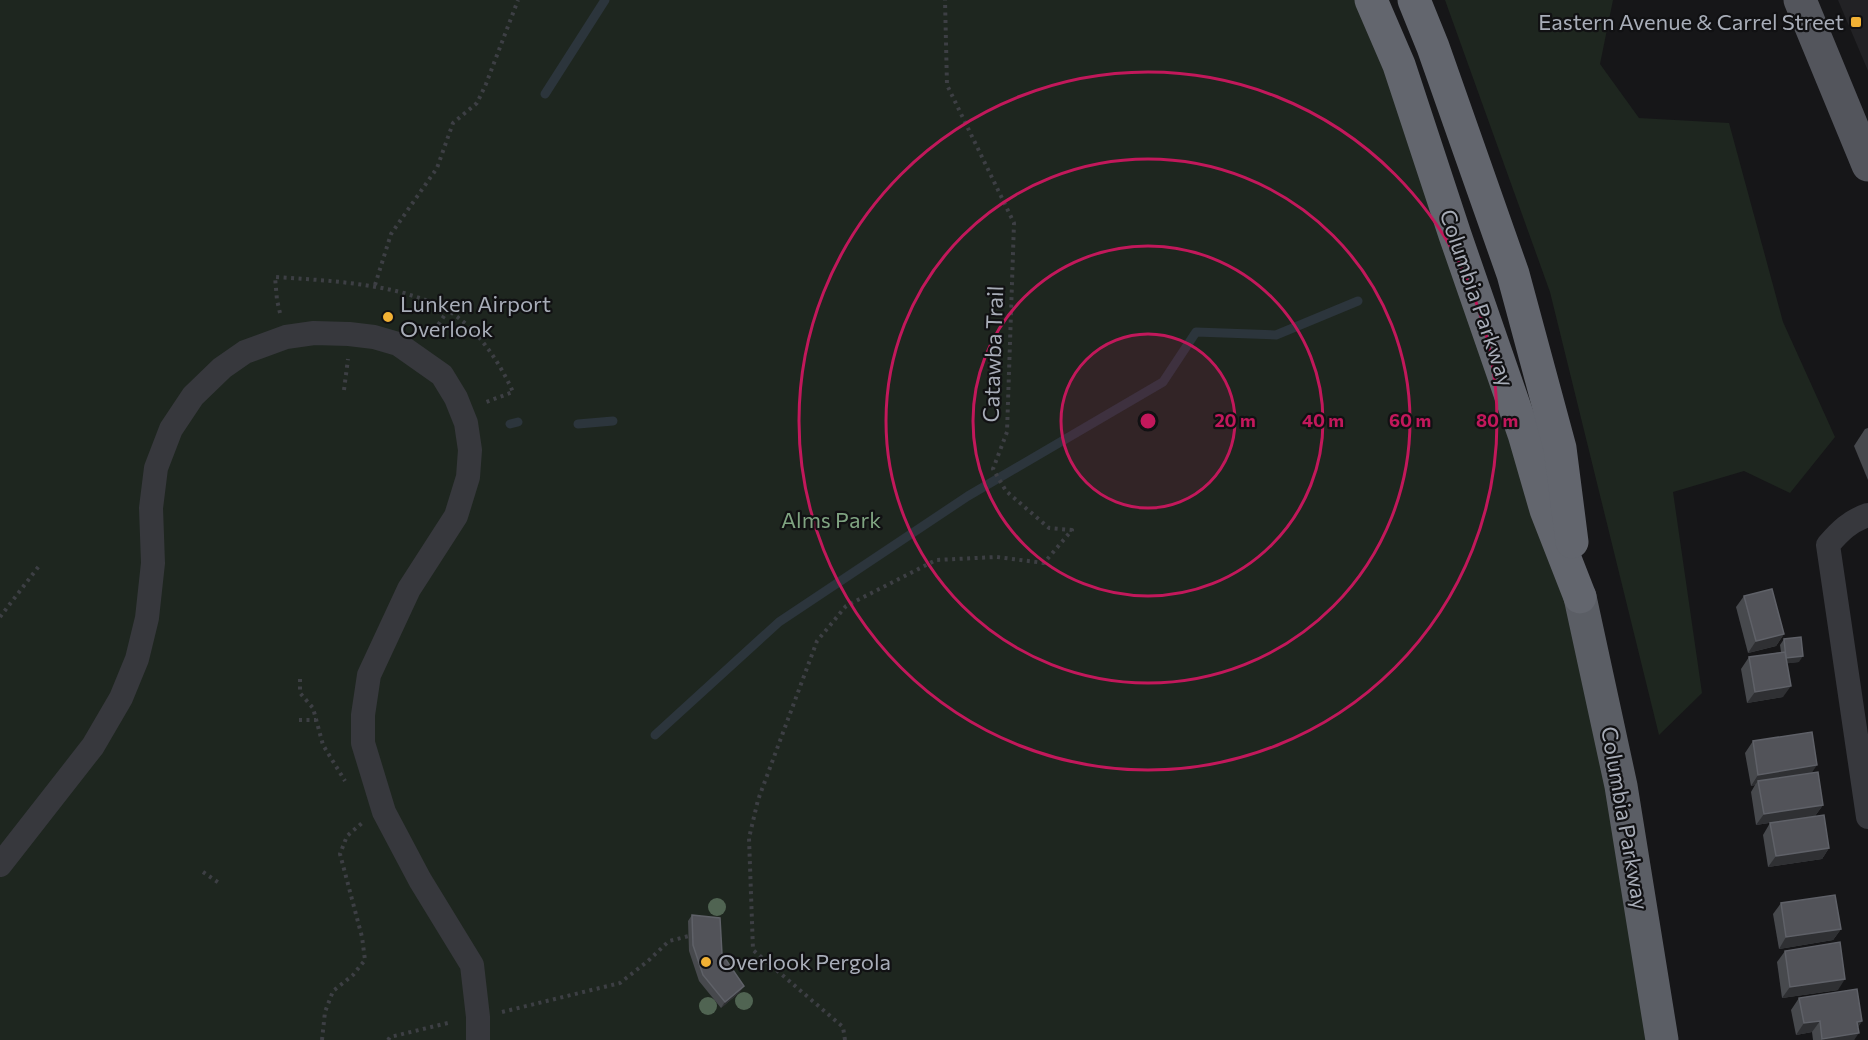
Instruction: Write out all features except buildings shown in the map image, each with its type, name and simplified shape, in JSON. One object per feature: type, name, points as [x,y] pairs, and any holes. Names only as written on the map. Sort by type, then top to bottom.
[{"type":"highway","name":"Columbia Parkway","points":[[1371,0],[1399,65],[1524,434],[1546,510],[1580,597]]},
{"type":"highway","name":"Columbia Parkway","points":[[1414,0],[1433,47],[1513,274],[1560,448],[1580,597],[1622,786],[1662,1040]]},
{"type":"main road","points":[[1800,0],[1868,165]]},
{"type":"street","points":[[0,865],[93,746],[121,698],[137,659],[147,618],[153,563],[151,508],[156,468],[171,429],[193,396],[222,368],[244,352],[286,337],[314,333],[350,334],[374,337],[398,344],[442,375],[456,398],[466,423],[470,450],[468,477],[456,516],[409,590],[369,675],[363,715],[363,743],[384,812],[420,880],[472,965],[478,1017],[478,1040]]},
{"type":"street","points":[[1868,515],[1858,518],[1844,528],[1828,545],[1868,817]]},
{"type":"path","points":[[375,285],[391,234],[437,168],[453,123],[477,104],[518,0]]},
{"type":"path","name":"Catawba Trail","points":[[845,1040],[843,1027],[753,950],[749,838],[758,800],[817,641],[846,606],[936,560],[997,557],[1044,563],[1072,530],[1049,528],[1006,491],[993,469],[1007,432],[1014,224],[946,86],[945,0]]},
{"type":"path","points":[[281,318],[275,277],[375,285],[429,300],[448,310],[463,322],[496,359],[513,392],[482,403]]},
{"type":"path","points":[[430,336],[448,310]]},
{"type":"path","points":[[344,390],[348,363]]},
{"type":"path","points":[[0,617],[39,566]]},
{"type":"path","points":[[300,679],[300,693],[313,708],[323,745],[346,782]]},
{"type":"path","points":[[300,720],[316,720]]},
{"type":"path","points":[[322,1040],[325,1012],[333,991],[353,975],[365,960],[362,937],[340,854],[347,837],[365,820]]},
{"type":"path","points":[[203,872],[219,883]]},
{"type":"path","points":[[498,1013],[620,983],[669,941],[689,936]]},
{"type":"path","points":[[718,960],[733,955]]},
{"type":"path","points":[[388,1040],[390,1037],[456,1021]]},
{"type":"shaded area","points":[[1838,0],[1868,0],[1868,71],[1866,66]]},
{"type":"green space","name":"Alms Park","points":[[0,0],[1371,0],[1546,510],[1662,1040],[0,1040]]},
{"type":"green space","points":[[1445,0],[1613,0],[1600,64],[1639,118],[1729,123],[1783,322],[1835,437],[1790,493],[1744,471],[1673,492],[1702,693],[1659,735],[1550,292]]},
{"type":"waterway","points":[[545,94],[605,0]]},
{"type":"waterway","points":[[655,735],[779,622],[968,496],[1163,382],[1196,332],[1276,335],[1358,301]]},
{"type":"waterway","points":[[578,424],[613,421]]},
{"type":"waterway","points":[[510,424],[518,422]]},
{"type":"place","name":"Eastern Avenue & Carrel Street","points":[[1856,22]]},
{"type":"place","name":"Lunken Airport Overlook","points":[[388,317]]},
{"type":"place","name":"Overlook Pergola","points":[[706,962]]}]
